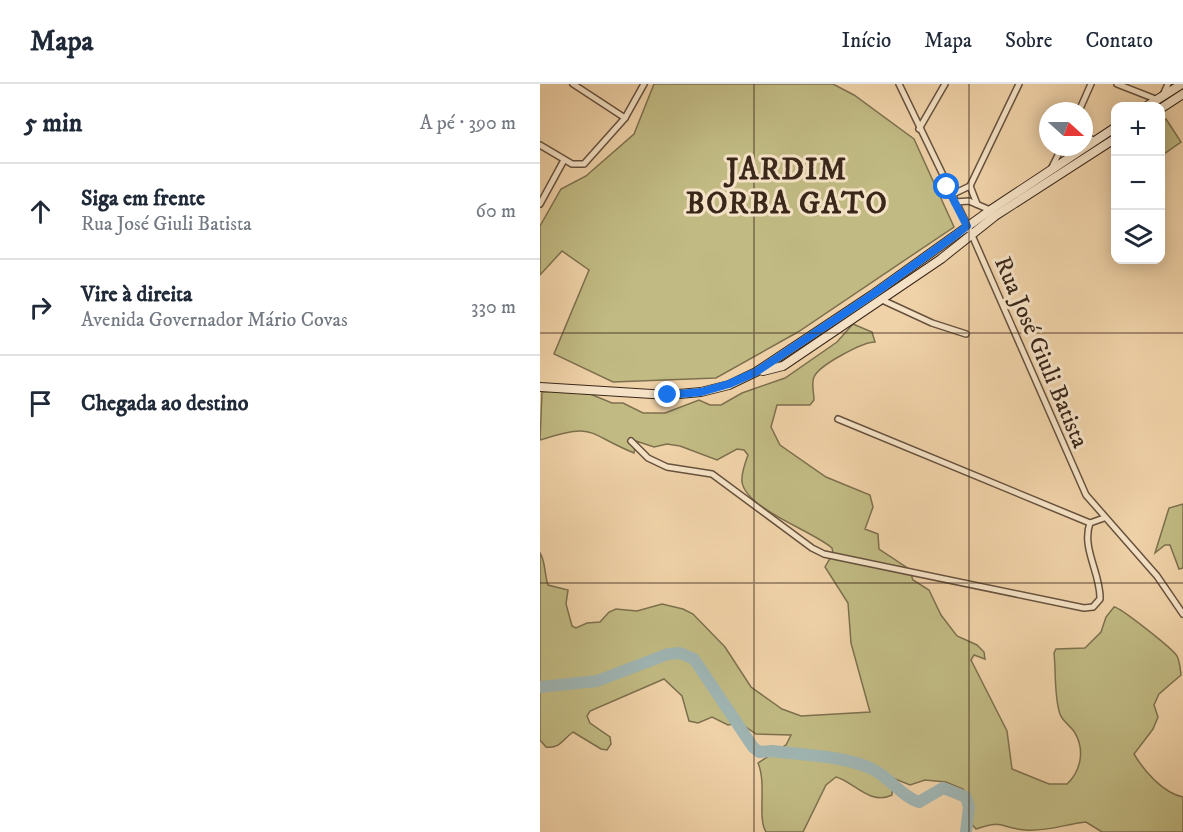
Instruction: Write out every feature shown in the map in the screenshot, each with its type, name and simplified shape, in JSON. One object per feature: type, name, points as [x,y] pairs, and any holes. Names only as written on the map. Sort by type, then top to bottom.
[{"type":"main road","points":[[1154,102],[1182,84]]},
{"type":"main road","points":[[1165,106],[1183,94]]},
{"type":"main road","points":[[540,387],[668,395],[701,392],[783,366],[941,259],[990,210],[1111,130]]},
{"type":"main road","points":[[752,374],[969,230],[1111,141]]},
{"type":"street","points":[[573,84],[625,118]]},
{"type":"street","points":[[540,145],[564,160],[578,166],[584,164],[625,118],[644,84]]},
{"type":"street","name":"Rua José Giuli Batista","points":[[899,84],[969,230],[1079,481],[1104,518],[1157,576],[1183,614]]},
{"type":"street","points":[[919,129],[945,84]]},
{"type":"street","points":[[951,195],[970,186],[1019,84]]},
{"type":"street","points":[[1082,102],[1091,84]]},
{"type":"street","points":[[1118,84],[1160,98],[1168,84]]},
{"type":"street","points":[[1051,169],[1058,156]]},
{"type":"street","points":[[540,204],[564,160]]},
{"type":"street","points":[[970,186],[977,204]]},
{"type":"street","points":[[955,202],[962,200],[990,210]]},
{"type":"street","points":[[880,299],[932,323],[966,334]]},
{"type":"street","points":[[838,419],[1090,523],[1104,518]]},
{"type":"street","points":[[631,441],[648,458],[667,467],[712,474],[812,548],[824,554],[1084,608],[1093,607],[1101,599],[1101,584],[1088,543],[1087,532],[1090,523]]},
{"type":"shaded area","points":[[654,84],[833,84],[854,95],[914,139],[954,227],[798,332],[716,378],[613,382],[554,354],[589,270],[562,251],[540,275],[540,226],[561,189],[586,176],[634,134]]},
{"type":"shaded area","points":[[1165,120],[1181,142],[1165,153]]},
{"type":"shaded area","points":[[853,324],[872,332],[875,342],[861,346],[824,366],[814,377],[814,400],[810,405],[777,405],[771,427],[780,445],[826,477],[870,495],[873,507],[865,529],[878,534],[879,549],[909,569],[913,580],[929,590],[941,615],[957,636],[977,645],[984,652],[985,659],[974,655],[971,660],[1007,731],[1012,769],[1049,784],[1067,784],[1076,773],[1080,760],[1080,746],[1073,730],[1061,717],[1058,707],[1054,653],[1056,649],[1085,648],[1101,632],[1106,617],[1114,607],[1157,637],[1173,652],[1179,661],[1181,675],[1159,694],[1154,705],[1158,717],[1153,729],[1134,754],[1161,786],[1183,797],[1183,832],[1102,832],[1086,822],[1041,830],[1017,829],[997,824],[976,829],[970,822],[969,796],[963,789],[946,782],[925,780],[910,785],[893,778],[892,795],[884,798],[862,792],[836,777],[826,785],[803,832],[766,832],[762,818],[762,781],[758,763],[786,745],[791,735],[756,734],[740,723],[728,725],[712,717],[698,723],[689,721],[682,696],[664,679],[590,711],[587,716],[590,723],[610,737],[611,744],[607,750],[601,749],[573,732],[561,743],[551,747],[546,747],[540,740],[540,553],[548,585],[568,590],[566,604],[572,626],[576,628],[587,623],[600,622],[609,612],[616,609],[637,611],[662,604],[683,609],[693,614],[725,647],[751,687],[782,709],[801,716],[870,712],[851,643],[848,603],[825,567],[833,553],[832,548],[767,510],[746,492],[742,479],[748,455],[744,450],[737,449],[717,460],[680,446],[667,444],[654,447],[636,441],[634,453],[590,432],[571,432],[540,440],[542,392],[578,389],[612,403],[623,403],[643,413],[665,413],[699,400],[710,405],[721,405],[742,393],[785,378],[837,342]]},
{"type":"shaded area","points":[[1183,504],[1183,568],[1179,569],[1170,545],[1165,545],[1155,553],[1169,508]]},
{"type":"waterway","points":[[540,687],[597,681],[668,654],[680,653],[694,659],[753,747],[759,752],[772,751],[824,757],[863,765],[874,770],[907,796],[919,802],[943,788],[966,797],[969,807],[966,832]]},
{"type":"district","name":"JARDIM BORBA GATO","points":[[787,186]]},
{"type":"route","points":[[668,395],[701,392],[729,384],[756,372],[872,295],[957,234],[967,226],[947,187]]}]
